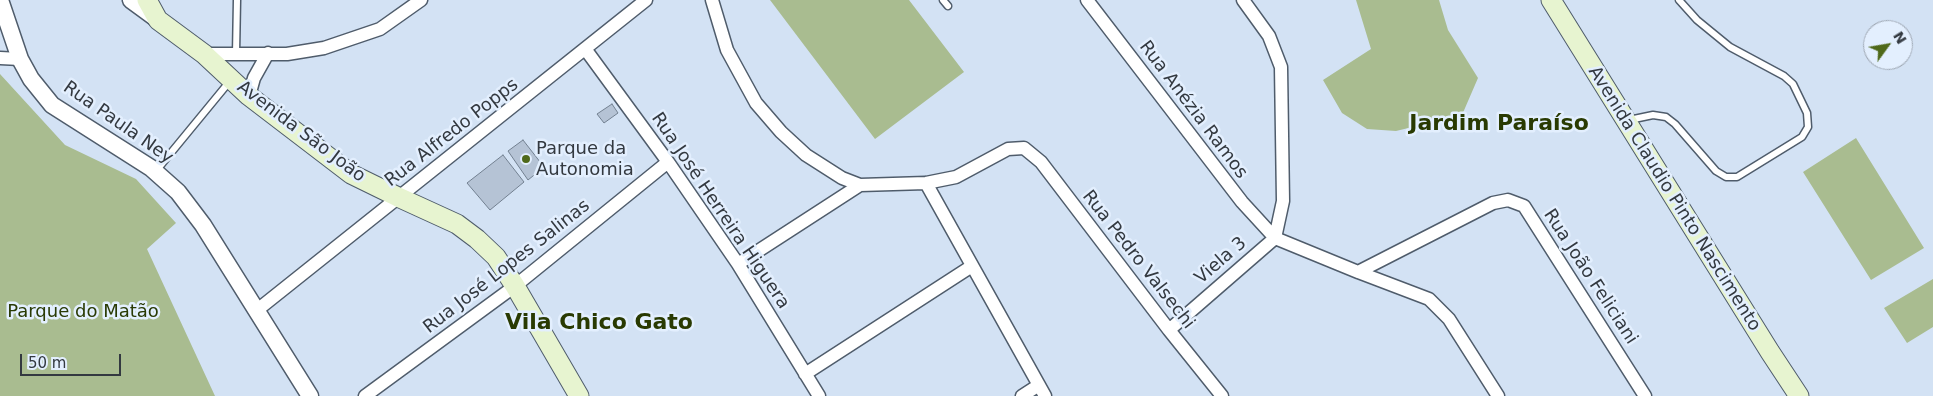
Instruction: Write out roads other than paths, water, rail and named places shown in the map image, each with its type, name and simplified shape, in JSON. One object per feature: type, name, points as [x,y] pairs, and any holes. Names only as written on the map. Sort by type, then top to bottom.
[{"type":"main road","points":[[147,0],[158,20]]},
{"type":"main road","name":"Avenida Claudio Pinto Nascimento","points":[[1551,0],[1799,396]]},
{"type":"main road","name":"Avenida São João","points":[[158,20],[204,54],[249,96],[351,174],[457,224],[477,239],[496,257],[515,286],[579,396]]},
{"type":"street","name":"Rua Paula Ney","points":[[0,0],[20,59],[31,78],[52,105],[156,171],[178,192],[203,225],[310,396]]},
{"type":"street","name":"Avenida São João","points":[[131,0],[158,20]]},
{"type":"street","points":[[204,54],[287,54],[324,48],[380,28],[421,0]]},
{"type":"street","name":"Rua Alfredo Popps","points":[[256,311],[586,50],[646,0]]},
{"type":"street","points":[[712,0],[727,50],[756,103],[781,132],[806,155],[842,178],[860,185],[926,183],[1042,391],[1022,396]]},
{"type":"street","name":"Rua Anézia Ramos","points":[[1087,0],[1242,202],[1274,238]]},
{"type":"street","points":[[1242,0],[1269,36],[1281,66],[1283,201],[1274,238],[1429,299],[1449,320],[1498,396]]},
{"type":"street","name":"Rua José Herreira Higuera","points":[[586,50],[668,162],[738,264],[819,396]]},
{"type":"street","points":[[249,96],[254,78],[268,53]]},
{"type":"street","points":[[0,58],[20,59]]},
{"type":"street","name":"Rua Pedro Valsechi","points":[[926,183],[956,177],[1008,149],[1024,148],[1041,162],[1169,330],[1222,396]]},
{"type":"street","name":"Rua José Lopes Salinas","points":[[365,396],[515,286],[668,162]]},
{"type":"street","points":[[738,264],[860,185]]},
{"type":"street","name":"Rua João Feliciani","points":[[1358,272],[1492,203],[1508,200],[1524,206],[1645,396]]},
{"type":"street","name":"Viela 3","points":[[1169,330],[1274,238]]},
{"type":"street","points":[[805,374],[972,266]]},
{"type":"lane","points":[[236,54],[237,0]]},
{"type":"lane","points":[[1626,120],[1653,115],[1666,118],[1675,124],[1716,171],[1726,177],[1737,177],[1802,137],[1808,127],[1807,113],[1794,84],[1784,76],[1730,47],[1697,20],[1679,0]]},
{"type":"lane","points":[[156,171],[231,80]]},
{"type":"place","name":"Parque da Autonomia","points":[[526,159]]},
{"type":"district","name":"Jardim Paraíso","points":[[1499,124]]},
{"type":"district","name":"Vila Chico Gato","points":[[599,323]]},
{"type":"park label","name":"Parque do Matão","points":[[83,312]]}]
